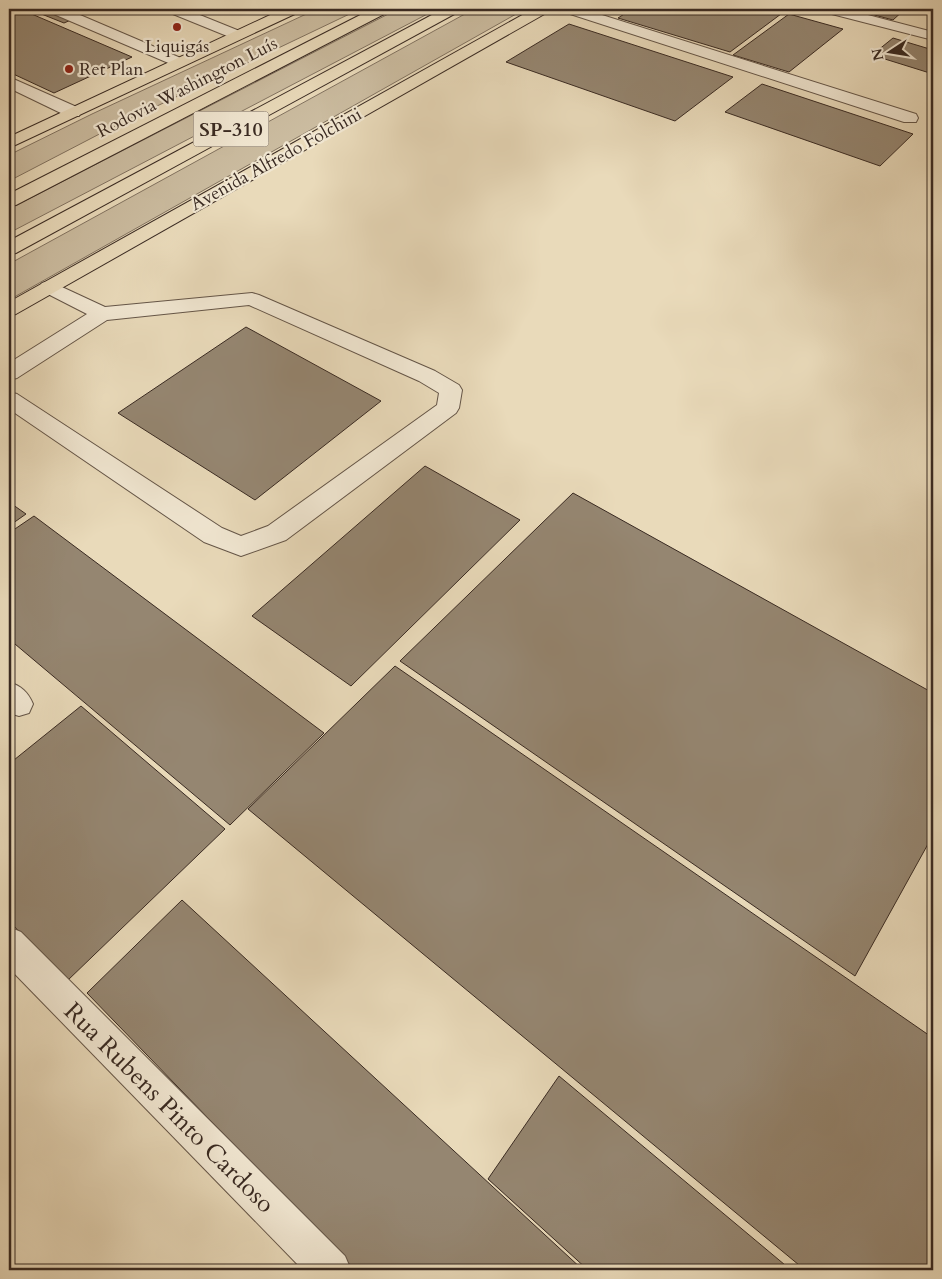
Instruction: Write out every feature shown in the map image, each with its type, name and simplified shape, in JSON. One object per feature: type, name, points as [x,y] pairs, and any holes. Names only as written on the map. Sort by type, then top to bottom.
[{"type":"main road","points":[[9,143],[294,9]]},
{"type":"main road","name":"Rodovia Washington Luís","points":[[9,201],[384,9]]},
{"type":"main road","name":"SP-310","points":[[9,249],[453,9]]},
{"type":"main road","name":"Avenida Alfredo Folchini","points":[[9,310],[543,9]]},
{"type":"street","points":[[54,9],[178,62]]},
{"type":"street","points":[[173,9],[237,35]]},
{"type":"street","points":[[569,9],[910,118]]},
{"type":"street","points":[[829,9],[933,36]]},
{"type":"street","points":[[9,82],[73,112]]},
{"type":"street","points":[[49,287],[102,314]]},
{"type":"street","points":[[9,373],[102,314],[252,299],[427,376],[452,390],[448,408],[277,533],[241,546],[213,535],[9,399]]},
{"type":"street","name":"Rua Rubens Pinto Cardoso","points":[[9,944],[331,1270]]},
{"type":"shaded area","points":[[317,9],[360,9],[111,128],[9,181],[9,155]]},
{"type":"shaded area","points":[[398,9],[437,9],[9,233],[9,209]]},
{"type":"shaded area","points":[[474,9],[525,9],[9,300],[9,264]]},
{"type":"building","points":[[9,9],[20,9],[132,57],[54,93],[9,72]]},
{"type":"building","points":[[29,9],[76,9],[87,13],[64,23]]},
{"type":"building","points":[[632,9],[777,9],[785,11],[730,52],[618,18]]},
{"type":"building","points":[[852,9],[905,9],[893,20]]},
{"type":"building","points":[[789,14],[843,29],[789,72],[733,55]]},
{"type":"building","points":[[569,24],[733,77],[675,121],[506,62]]},
{"type":"building","points":[[893,38],[933,50],[933,74],[872,55]]},
{"type":"building","points":[[762,84],[913,134],[880,166],[725,112]]},
{"type":"building","points":[[246,327],[381,401],[255,500],[118,413]]},
{"type":"building","points":[[425,466],[520,520],[351,686],[252,616]]},
{"type":"building","points":[[573,493],[933,693],[933,835],[855,976],[400,661]]},
{"type":"building","points":[[9,502],[26,514],[9,526]]},
{"type":"building","points":[[34,516],[324,733],[230,825],[9,639],[9,533]]},
{"type":"building","points":[[395,666],[933,1038],[933,1270],[805,1270],[248,809]]},
{"type":"building","points":[[81,706],[225,829],[67,981],[9,921],[9,764]]},
{"type":"building","points":[[182,900],[583,1270],[355,1270],[87,993]]},
{"type":"building","points":[[559,1076],[791,1270],[588,1270],[488,1179]]},
{"type":"place","name":"Liquigás","points":[[177,27]]},
{"type":"place","name":"Ret Plan","points":[[69,69]]}]
